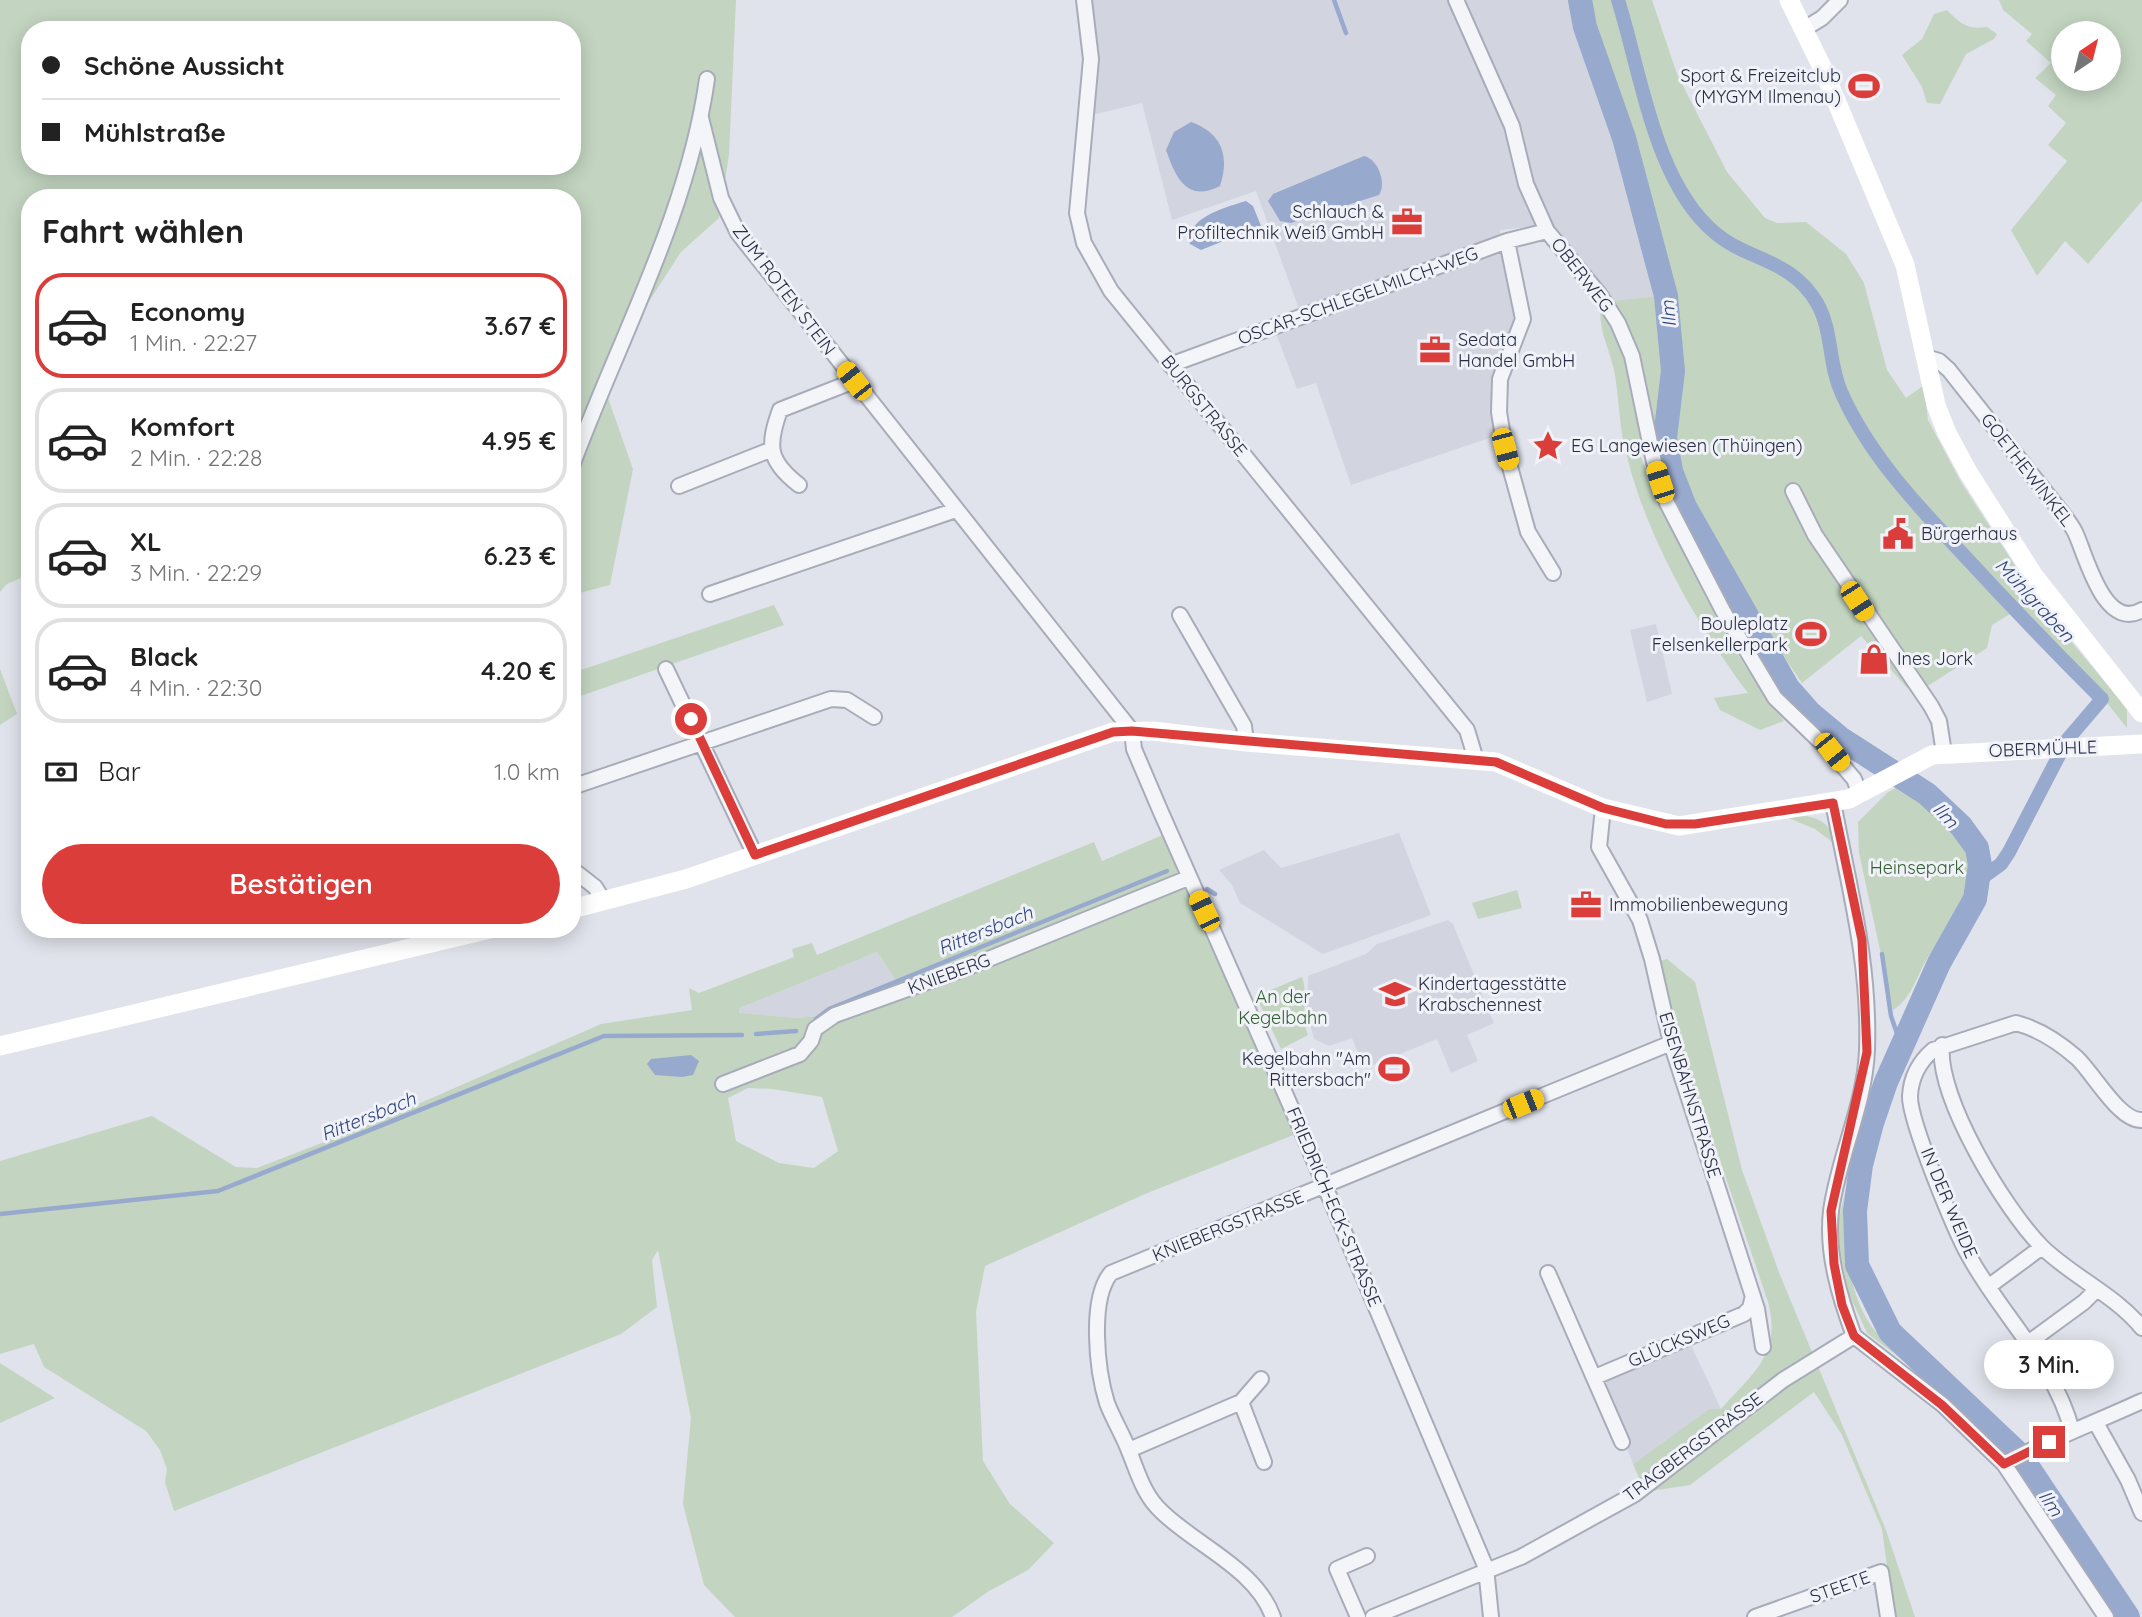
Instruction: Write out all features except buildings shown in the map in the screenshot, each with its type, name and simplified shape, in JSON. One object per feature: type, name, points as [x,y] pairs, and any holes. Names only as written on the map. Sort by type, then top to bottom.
[{"type":"street","name":"BURGSTRASSE","points":[[1084,0],[1091,59],[1077,213],[1084,243],[1111,291],[1467,730],[1476,760]]},
{"type":"street","name":"OBERWEG","points":[[1456,0],[1513,126],[1526,184],[1547,231],[1600,295],[1618,323],[1632,356],[1654,462],[1667,503],[1723,611],[1775,698],[1832,752],[1854,779],[1860,794]]},
{"type":"street","points":[[1789,0],[1804,29],[1905,265],[1942,419],[1974,482],[2034,576],[2142,713]]},
{"type":"street","points":[[1804,29],[1822,18],[1840,0]]},
{"type":"street","name":"ZUM ROTEN STEIN","points":[[581,443],[666,230],[701,118],[707,79]]},
{"type":"street","name":"ZUM ROTEN STEIN","points":[[701,118],[728,216],[854,381],[1132,731]]},
{"type":"street","name":"OSCAR-SCHLEGELMILCH-WEG","points":[[1170,365],[1507,241],[1547,231]]},
{"type":"street","points":[[1507,241],[1522,319],[1500,379],[1499,412],[1505,449],[1528,532],[1553,573]]},
{"type":"street","name":"GOETHEWINKEL","points":[[1926,357],[1938,361],[1949,370],[2059,509],[2074,531],[2100,592],[2108,602],[2117,611],[2129,614],[2142,610]]},
{"type":"street","points":[[799,485],[774,460],[770,450],[780,410],[854,381]]},
{"type":"street","points":[[678,486],[770,450]]},
{"type":"street","points":[[1793,491],[1815,535],[1931,706],[1939,721],[1944,753]]},
{"type":"street","points":[[710,594],[956,510]]},
{"type":"street","points":[[1180,615],[1244,726],[1246,742]]},
{"type":"street","points":[[666,669],[755,855]]},
{"type":"street","points":[[581,784],[831,699],[847,700],[874,717]]},
{"type":"street","name":"OBERMÜHLE","points":[[581,907],[755,855],[1113,732],[1132,731],[1476,760],[1507,765],[1603,808],[1679,826],[1833,803],[1860,794],[1915,762],[1944,753],[2142,744]]},
{"type":"street","name":"FRIEDRICH-ECK-STRASSE","points":[[1132,731],[1134,749],[1188,878],[1325,1186],[1486,1568],[1491,1617]]},
{"type":"street","points":[[1833,803],[1862,940],[1867,1052],[1831,1211],[1834,1264],[1842,1305],[1854,1336],[1942,1405],[2007,1462],[2106,1617]]},
{"type":"street","name":"EISENBAHNSTRASSE","points":[[1603,808],[1599,847],[1640,920],[1652,958],[1671,1043],[1753,1296],[1763,1347]]},
{"type":"street","points":[[581,876],[595,887],[604,901]]},
{"type":"street","name":"KNIEBERG","points":[[723,1084],[800,1054],[811,1041],[815,1029],[835,1015],[982,962],[1188,878]]},
{"type":"street","points":[[0,1046],[452,938]]},
{"type":"street","points":[[2142,1120],[2127,1117],[2077,1058],[2026,1026],[2008,1024],[1942,1045],[1946,1087],[1961,1122],[2003,1198],[2042,1247],[2142,1328]]},
{"type":"street","name":"KNIEBERGSTRASSE","points":[[1273,1617],[1258,1589],[1161,1512],[1147,1494],[1107,1404],[1098,1349],[1103,1283],[1111,1273],[1671,1043]]},
{"type":"street","name":"IN DER WEIDE","points":[[1942,1045],[1925,1057],[1917,1069],[1912,1083],[1912,1107],[1968,1255],[2028,1343],[2064,1408],[2072,1431]]},
{"type":"street","points":[[1989,1287],[2042,1247]]},
{"type":"street","points":[[1548,1273],[1622,1442]]},
{"type":"street","points":[[2028,1343],[2084,1303],[2097,1289]]},
{"type":"street","name":"GLÜCKSWEG","points":[[1595,1377],[1744,1314],[1750,1308],[1753,1296]]},
{"type":"street","name":"TRAGBERGSTRASSE","points":[[1373,1617],[1486,1568],[1521,1557],[1635,1494],[1783,1380],[1854,1336]]},
{"type":"street","points":[[1129,1450],[1241,1402],[1261,1379]]},
{"type":"street","points":[[2007,1462],[2142,1401]]},
{"type":"street","points":[[1241,1402],[1264,1462]]},
{"type":"street","points":[[2096,1423],[2128,1480],[2142,1513]]},
{"type":"street","points":[[1359,1617],[1338,1569],[1367,1556]]},
{"type":"street","name":"STEETE","points":[[1755,1617],[1881,1572],[1888,1617]]},
{"type":"shaded area","points":[[1087,0],[1590,0],[1634,158],[1660,296],[1601,302],[1551,224],[1500,230],[1503,255],[1519,321],[1495,381],[1498,435],[1351,485],[1316,383],[1297,389],[1271,320],[1299,309],[1256,191],[1172,220],[1142,103],[1092,115]]},
{"type":"shaded area","points":[[1656,624],[1672,694],[1647,702],[1630,630]]},
{"type":"shaded area","points":[[1399,833],[1431,915],[1323,954],[1240,903],[1232,885],[1219,870],[1264,850],[1281,868]]},
{"type":"shaded area","name":"Kindertagesstätte Krabschennest","points":[[1448,920],[1453,924],[1494,1023],[1467,1035],[1478,1061],[1451,1073],[1437,1039],[1373,1065],[1362,1062],[1352,1038],[1329,1046],[1314,1039],[1307,1013],[1308,976],[1366,954],[1377,944]]},
{"type":"shaded area","points":[[877,952],[900,986],[827,1015],[798,1018],[739,1014],[740,1008]]},
{"type":"shaded area","points":[[1690,1343],[1721,1409],[1709,1409],[1633,1464],[1601,1381]]},
{"type":"green space","points":[[0,0],[736,0],[729,155],[719,218],[681,252],[646,306],[608,398],[633,469],[610,585],[581,593],[581,189],[21,189],[21,578],[7,584],[0,592]]},
{"type":"green space","points":[[1590,0],[1652,0],[1677,74],[1727,172],[1765,218],[1777,223],[1806,222],[1846,254],[1864,283],[1887,370],[1906,398],[1924,385],[1928,420],[1961,482],[2023,578],[2058,626],[2127,708],[2127,728],[2088,679],[2082,682],[2010,614],[1992,625],[1987,648],[1920,691],[1907,688],[1861,636],[1802,683],[1769,635],[1693,505],[1656,428],[1636,445],[1666,516],[1720,624],[1784,721],[1760,730],[1720,710],[1714,698],[1748,693],[1688,603],[1641,502],[1622,434],[1615,375],[1602,330],[1601,302],[1659,296],[1634,158]]},
{"type":"green space","points":[[1999,0],[2142,0],[2142,201],[2088,264],[2065,241],[2037,276],[2011,230],[2067,161],[2048,145],[2066,123],[2048,106],[2056,95],[2051,91],[2121,91],[2121,21],[2051,21],[2051,63],[2026,41],[2032,34],[2003,10]]},
{"type":"green space","points":[[1947,10],[1964,25],[1987,27],[1997,34],[1994,39],[1966,54],[1940,104],[1927,103],[1922,87],[1902,55],[1922,39],[1934,14]]},
{"type":"green space","points":[[2051,63],[2051,91],[2035,78]]},
{"type":"green space","points":[[774,605],[784,625],[581,696],[581,670]]},
{"type":"green space","points":[[0,669],[17,714],[0,725]]},
{"type":"green space","name":"Heinsepark","points":[[1902,784],[1950,821],[1969,850],[1973,868],[1970,887],[1962,908],[1928,957],[1910,993],[1893,1010],[1859,853],[1858,822],[1887,793]]},
{"type":"green space","points":[[1806,816],[1818,819],[1826,825],[1836,845],[1815,829],[1786,817]]},
{"type":"green space","points":[[1165,834],[1239,1012],[1296,1134],[1145,1194],[985,1266],[976,1312],[983,1461],[1010,1504],[1054,1543],[1028,1570],[989,1591],[952,1617],[735,1617],[704,1585],[683,1504],[691,1418],[658,1250],[652,1260],[657,1307],[621,1334],[174,1511],[165,1482],[167,1469],[160,1450],[146,1431],[44,1367],[34,1344],[0,1354],[0,1161],[152,1116],[236,1167],[257,1168],[386,1118],[601,1024],[692,1010],[689,988],[699,993],[794,957],[792,949],[812,943],[817,955],[1094,842],[1102,861]],"holes":[[[877,952],[900,986],[827,1015],[798,1018],[739,1013],[740,1008]],[[748,1088],[822,1097],[838,1151],[814,1168],[779,1163],[736,1141],[728,1098]]]},
{"type":"green space","points":[[1517,890],[1522,908],[1478,919],[1472,903]]},
{"type":"green space","points":[[1667,959],[1695,982],[1742,1170],[1780,1275],[1886,1530],[1915,1617],[1894,1617],[1882,1529],[1842,1435],[1814,1392],[1690,1485],[1645,1492],[1633,1464],[1709,1409],[1721,1409],[1762,1362],[1771,1336],[1768,1302],[1679,1039],[1660,961]]},
{"type":"green space","name":"An der Kegelbahn","points":[[1302,977],[1308,1035],[1281,1049],[1256,996]]},
{"type":"green space","points":[[1849,1175],[1855,1179],[1849,1255],[1855,1292],[1862,1310],[1872,1327],[1884,1339],[1932,1375],[1930,1381],[1867,1333],[1849,1294],[1840,1254],[1838,1223]]},
{"type":"green space","points":[[0,1363],[55,1398],[0,1423]]},
{"type":"water","points":[[1191,122],[1210,132],[1221,147],[1224,165],[1220,186],[1209,190],[1199,191],[1184,185],[1166,150],[1174,132]]},
{"type":"water","points":[[1364,156],[1377,166],[1380,172],[1382,184],[1379,195],[1291,223],[1280,221],[1268,201],[1273,194]]},
{"type":"water","points":[[1246,201],[1253,206],[1261,226],[1201,250],[1190,244],[1190,235],[1201,220],[1219,210]]},
{"type":"water","points":[[691,1055],[699,1061],[693,1075],[655,1075],[647,1064],[651,1059]]},
{"type":"waterway","points":[[1334,0],[1346,33]]},
{"type":"waterway","name":"Ilm","points":[[1580,0],[1585,27],[1624,138],[1666,296],[1673,371],[1665,438],[1671,471],[1685,507],[1788,688],[1810,713],[1840,738],[1927,794],[1961,826],[1977,848],[1980,865],[1975,899],[1939,963],[1886,1082],[1872,1123],[1861,1165],[1855,1211],[1857,1265],[1890,1332],[2020,1455],[2128,1617]]},
{"type":"waterway","name":"Mühlgraben","points":[[1618,0],[1663,155],[1694,210],[1727,242],[1782,268],[1806,288],[1817,303],[1826,325],[1834,371],[1842,394],[1879,457],[1942,532],[2102,699],[2067,740],[2001,864],[1979,880]]},
{"type":"waterway","name":"Rittersbach","points":[[816,1019],[829,1009],[1167,871]]},
{"type":"waterway","name":"Rittersbach","points":[[1207,889],[1215,894]]},
{"type":"waterway","name":"Rittersbach","points":[[1882,954],[1891,1016],[1902,1048]]},
{"type":"waterway","name":"Rittersbach","points":[[756,1034],[796,1031]]},
{"type":"waterway","name":"Rittersbach","points":[[0,1214],[218,1191],[604,1036],[742,1035]]},
{"type":"place","name":"Sport & Freizeitclub (MYGYM Ilmenau)","points":[[1864,86]]},
{"type":"place","name":"Schlauch & Profiltechnik Weiß GmbH","points":[[1407,222]]},
{"type":"place","name":"Sedata Handel GmbH","points":[[1435,350]]},
{"type":"place","name":"EG Langewiesen (Thüingen)","points":[[1548,446]]},
{"type":"place","name":"Bürgerhaus","points":[[1898,534]]},
{"type":"place","name":"Bouleplatz Felsenkellerpark","points":[[1811,634]]},
{"type":"place","name":"Ines Jork","points":[[1874,659]]},
{"type":"place","name":"Immobilienbewegung","points":[[1586,905]]},
{"type":"place","name":"Kindertagesstätte Krabschennest","points":[[1395,994]]},
{"type":"place","name":"Kegelbahn \"Am Rittersbach\"","points":[[1394,1069]]},
{"type":"route","points":[[691,719],[755,855],[1113,732],[1132,731],[1496,762],[1603,808],[1679,826],[1833,803],[1862,940],[1867,1052],[1831,1211],[1834,1264],[1842,1305],[1854,1336],[1942,1405],[2004,1464],[2049,1442]]}]
